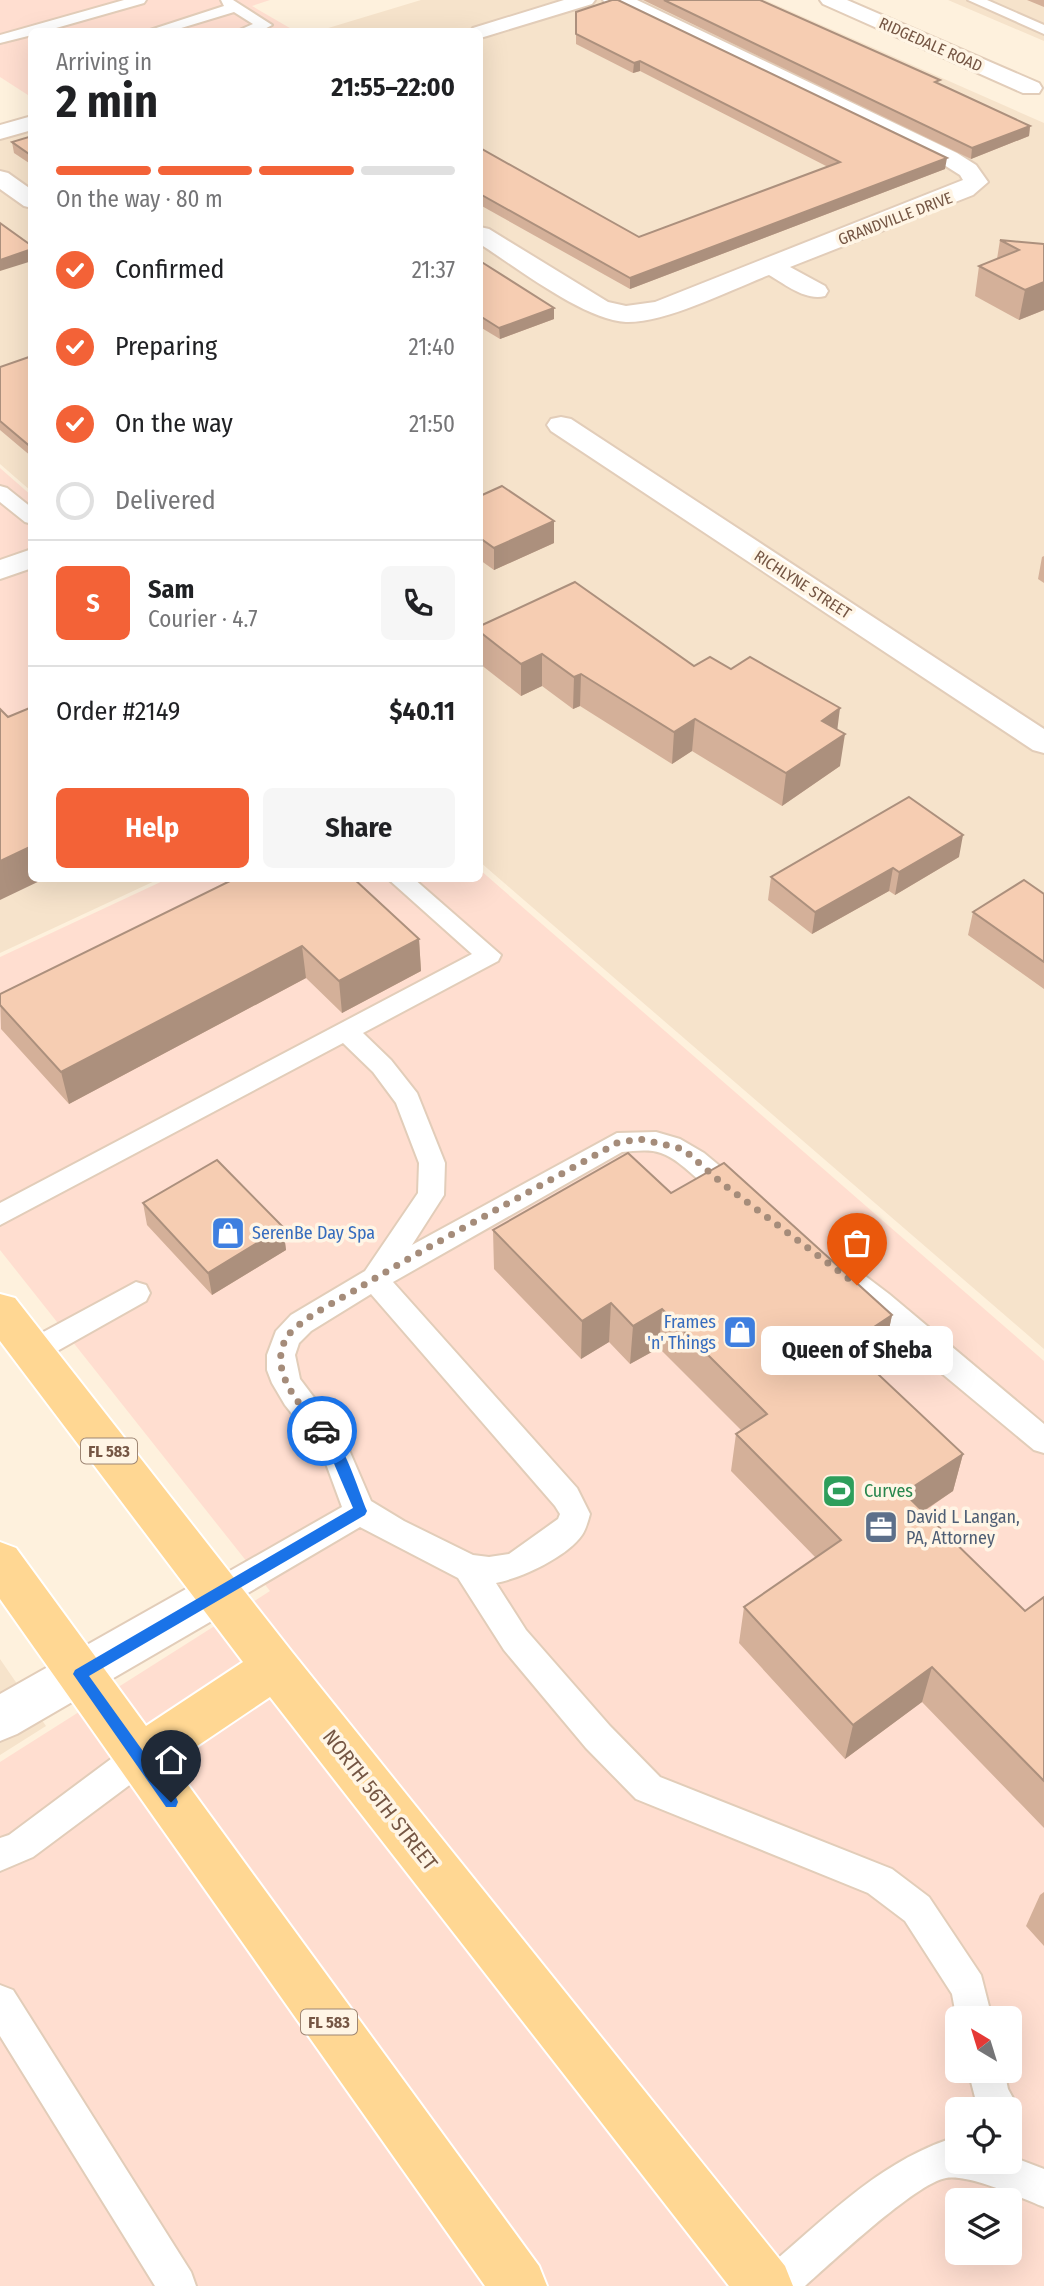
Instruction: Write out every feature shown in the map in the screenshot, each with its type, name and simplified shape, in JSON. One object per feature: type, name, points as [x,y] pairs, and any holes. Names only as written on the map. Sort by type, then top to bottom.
[{"type":"main road","name":"NORTH 56TH STREET","points":[[0,1310],[275,1667],[765,2286]]},
{"type":"main road","name":"FL 583","points":[[0,1562],[519,2286]]},
{"type":"main road","points":[[139,1758],[275,1667]]},
{"type":"street","points":[[483,31],[586,0]]},
{"type":"street","name":"GRANDVILLE DRIVE","points":[[483,236],[600,308],[626,314],[660,309],[965,190],[976,182],[968,170],[949,158],[625,2],[613,0]]},
{"type":"street","name":"RIDGEDALE ROAD","points":[[830,0],[1031,88]]},
{"type":"street","points":[[0,132],[28,124]]},
{"type":"street","points":[[0,178],[28,198]]},
{"type":"street","points":[[0,210],[28,201]]},
{"type":"street","points":[[770,266],[816,291]]},
{"type":"street","name":"RICHLYNE STREET","points":[[561,425],[1044,743]]},
{"type":"street","points":[[0,570],[28,560]]},
{"type":"street","points":[[0,1719],[218,1594]]},
{"type":"lane","points":[[37,28],[139,0]]},
{"type":"lane","points":[[975,0],[1044,30]]},
{"type":"lane","points":[[161,28],[229,2],[265,25],[256,28]]},
{"type":"lane","points":[[0,38],[28,30]]},
{"type":"lane","points":[[0,492],[28,515]]},
{"type":"lane","points":[[0,1215],[489,956],[403,882]]},
{"type":"lane","points":[[346,1031],[382,1066],[408,1100],[432,1163],[431,1195],[374,1279]]},
{"type":"lane","points":[[374,1279],[566,1497],[575,1514],[571,1526],[562,1535],[516,1566],[488,1571],[469,1568],[361,1511],[331,1442],[303,1409],[286,1382],[281,1362],[287,1337],[324,1308],[374,1279],[617,1143],[640,1139],[683,1149],[757,1209]]},
{"type":"lane","points":[[824,1260],[879,1302],[1044,1441]]},
{"type":"lane","points":[[33,1351],[136,1293]]},
{"type":"lane","points":[[218,1594],[361,1511]]},
{"type":"lane","points":[[469,1568],[515,1640],[598,1737],[648,1788],[880,1881],[917,1909],[968,1988],[972,2006]]},
{"type":"lane","points":[[0,1855],[21,1846],[139,1758]]},
{"type":"lane","points":[[0,2003],[177,2286]]},
{"type":"lane","points":[[776,2286],[909,2175],[945,2160]]},
{"type":"lane","points":[[1017,2174],[1044,2188]]},
{"type":"shaded area","points":[[0,0],[270,0],[252,6],[290,28],[28,28],[28,95],[0,77]]},
{"type":"shaded area","points":[[421,0],[765,0],[1044,123],[1044,1349],[483,865],[483,28],[328,28]]},
{"type":"shaded area","points":[[948,0],[1044,0],[1044,41]]},
{"type":"shaded area","points":[[28,117],[28,488],[0,464],[0,125]]},
{"type":"shaded area","points":[[0,468],[28,492],[28,833],[0,846]]},
{"type":"shaded area","points":[[0,849],[28,874],[28,882],[153,882],[0,953]]},
{"type":"shaded area","points":[[483,873],[1044,1361],[1044,2286],[0,2286],[0,1762],[270,1591],[0,1250],[0,957],[161,882],[483,882]]},
{"type":"shaded area","points":[[0,1659],[46,1726],[0,1755]]},
{"type":"building","points":[[618,0],[947,158],[630,278],[483,196],[483,150],[639,237],[840,162],[640,61],[634,63],[576,34],[576,12]]},
{"type":"building","points":[[664,0],[760,0],[940,80],[935,82],[1030,126],[972,148]]},
{"type":"building","points":[[28,137],[28,153],[12,142]]},
{"type":"building","points":[[0,223],[28,243],[28,250],[0,260]]},
{"type":"building","points":[[1000,240],[1044,244],[1044,282],[1025,290],[979,266],[1019,250]]},
{"type":"building","points":[[483,263],[554,308],[499,328],[483,318]]},
{"type":"building","points":[[28,357],[28,445],[0,421],[0,367]]},
{"type":"building","points":[[502,486],[554,521],[494,548],[483,540],[483,495]]},
{"type":"building","points":[[575,582],[694,666],[710,657],[731,669],[750,657],[840,708],[822,721],[845,734],[786,773],[695,719],[674,732],[581,674],[574,677],[542,654],[521,664],[483,634],[483,625]]},
{"type":"building","points":[[0,709],[8,717],[28,709],[28,848],[0,861]]},
{"type":"building","points":[[909,797],[963,835],[899,872],[893,868],[815,912],[771,877]]},
{"type":"building","points":[[1024,880],[1044,894],[1044,962],[973,912]]},
{"type":"building","points":[[228,882],[357,882],[419,939],[339,981],[302,946],[61,1072],[0,1005],[0,994]]},
{"type":"building","points":[[628,1153],[671,1193],[724,1163],[892,1315],[847,1345],[963,1454],[904,1493],[1025,1611],[1044,1597],[1044,1781],[932,1667],[853,1725],[744,1607],[841,1540],[736,1434],[767,1414],[662,1309],[633,1326],[611,1303],[582,1321],[493,1230]]},
{"type":"building","points":[[217,1160],[283,1227],[208,1273],[143,1203]]},
{"type":"way so far","points":[[322,1431],[303,1409],[286,1382],[281,1362],[287,1337],[324,1308],[617,1143],[640,1139],[683,1149],[723,1184],[857,1285]]},
{"type":"place","name":"SerenBe Day Spa","points":[[228,1233]]},
{"type":"place","name":"Queen of Sheba","points":[[857,1285]]},
{"type":"place","name":"Frames 'n' Things","points":[[740,1332]]},
{"type":"place","name":"Curves","points":[[839,1491]]},
{"type":"place","name":"David L Langan, PA, Attorney","points":[[881,1527]]},
{"type":"route","points":[[171,1802],[80,1674],[361,1511],[331,1442],[322,1431]]}]
